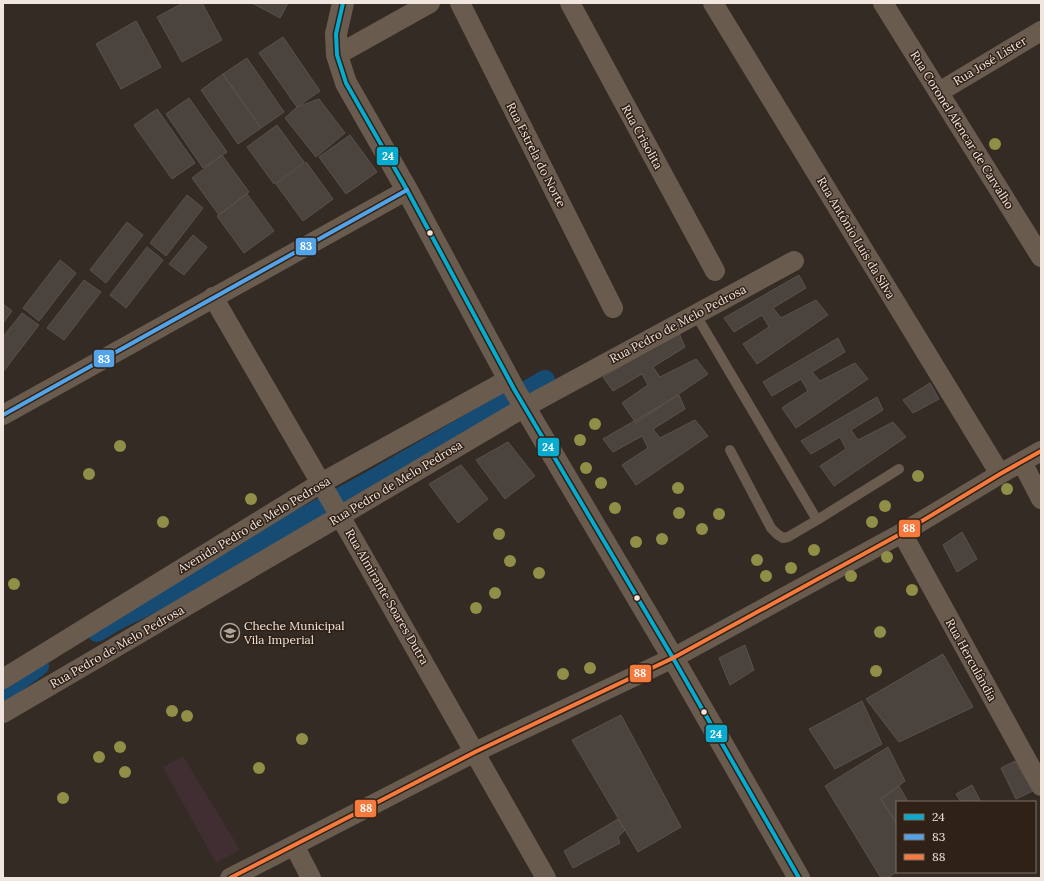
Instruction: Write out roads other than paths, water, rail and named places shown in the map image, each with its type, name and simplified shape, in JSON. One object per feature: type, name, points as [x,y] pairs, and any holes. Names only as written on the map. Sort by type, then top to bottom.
[{"type":"street","points":[[343,3],[336,34],[337,55],[346,83],[407,190],[518,394],[673,658],[799,878]]},
{"type":"street","points":[[337,55],[430,3]]},
{"type":"street","name":"Rua Estrela do Norte","points":[[460,3],[613,308]]},
{"type":"street","name":"Rua Crisolita","points":[[570,3],[715,271]]},
{"type":"street","name":"Rua Antônio Luís da Silva","points":[[713,3],[1000,474]]},
{"type":"street","name":"Rua Coronel Alencar de Carvalho","points":[[883,3],[1041,257]]},
{"type":"street","name":"Rua José Lister","points":[[939,92],[1041,31]]},
{"type":"street","points":[[3,415],[407,190]]},
{"type":"street","name":"Rua Pedro de Melo Pedrosa","points":[[3,713],[339,513],[518,394],[547,394],[794,261]]},
{"type":"street","name":"Rua Almirante Soares Dutra","points":[[213,297],[339,513],[546,878]]},
{"type":"street","name":"Avenida Pedro de Melo Pedrosa","points":[[3,679],[323,486],[518,394]]},
{"type":"street","points":[[230,878],[475,752],[673,658],[902,533],[1041,451]]},
{"type":"street","points":[[1022,462],[1041,499]]},
{"type":"street","name":"Rua Herculândia","points":[[902,533],[1041,786]]},
{"type":"street","points":[[294,845],[311,878]]},
{"type":"lane","points":[[696,315],[817,520]]},
{"type":"lane","points":[[730,450],[771,528],[783,538],[788,537],[817,520],[899,469]]},
{"type":"waterway","points":[[97,632],[376,478],[545,380]]},
{"type":"waterway","points":[[3,692],[39,666]]},
{"type":"place","name":"Cheche Municipal Vila Imperial","points":[[230,633]]}]
